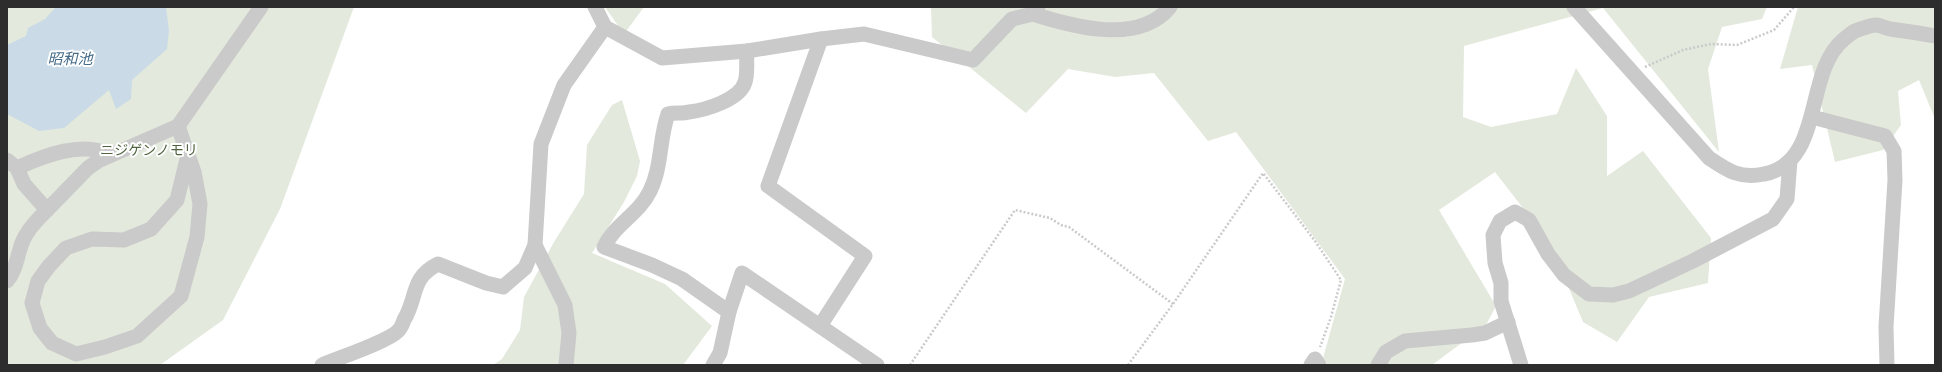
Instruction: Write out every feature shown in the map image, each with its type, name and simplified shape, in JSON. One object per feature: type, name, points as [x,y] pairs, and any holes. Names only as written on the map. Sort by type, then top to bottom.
[{"type":"street","points":[[7,281],[12,274],[29,229],[88,168],[110,155],[178,126],[261,7]]},
{"type":"street","points":[[595,7],[605,27],[662,58],[747,51],[821,39],[864,34],[973,60],[1012,19],[1036,10],[1065,24],[1096,29],[1133,29],[1151,23],[1170,7]]},
{"type":"street","points":[[1574,7],[1709,158],[1728,171],[1750,177],[1771,173],[1790,160],[1803,141],[1812,117],[1824,68],[1836,47],[1854,32],[1875,25],[1888,29],[1935,36]]},
{"type":"street","points":[[322,365],[380,341],[398,331],[410,311],[418,282],[427,270],[438,264],[486,284],[504,287],[526,268],[535,245],[540,144],[564,85],[605,27]]},
{"type":"street","points":[[820,326],[865,256],[768,186],[821,39]]},
{"type":"street","points":[[729,312],[682,279],[652,265],[604,247],[608,238],[643,204],[650,191],[656,176],[663,128],[668,114],[677,112],[687,113],[715,106],[735,95],[745,83],[747,51]]},
{"type":"street","points":[[1812,117],[1884,136],[1894,151],[1895,180],[1886,327],[1887,365]]},
{"type":"street","points":[[178,126],[188,155],[198,187],[200,220],[195,248],[181,296],[137,336],[105,347],[76,354],[52,343],[40,328],[32,303],[38,282],[48,266],[66,248],[92,239],[124,240],[151,229],[177,200],[188,155]]},
{"type":"street","points":[[47,210],[24,184],[12,164],[74,150],[103,150],[110,155]]},
{"type":"street","points":[[1521,365],[1501,301],[1501,283],[1495,263],[1493,235],[1500,221],[1516,212],[1529,220],[1548,254],[1564,275],[1589,294],[1613,295],[1629,291],[1693,261],[1772,219],[1787,199],[1790,160]]},
{"type":"street","points":[[535,245],[565,305],[569,333],[566,365]]},
{"type":"street","points":[[713,365],[720,353],[729,312],[742,273],[877,365]]},
{"type":"street","points":[[1378,365],[1386,352],[1405,341],[1472,336],[1485,333],[1508,322]]},
{"type":"path","points":[[1632,72],[1683,50],[1711,44],[1736,45],[1774,30],[1794,7]]},
{"type":"path","points":[[1128,365],[1263,173],[1315,241],[1341,280],[1331,317],[1315,363]]},
{"type":"path","points":[[910,365],[1015,210],[1050,218],[1061,225],[1069,227],[1172,304]]},
{"type":"green space","name":"ニジゲンノモリ","points":[[7,7],[354,7],[280,209],[223,320],[160,365],[7,365]]},
{"type":"green space","points":[[605,7],[644,7],[624,34]]},
{"type":"green space","points":[[931,7],[1767,7],[1762,19],[1722,27],[1708,69],[1719,152],[1603,8],[1464,46],[1463,117],[1491,127],[1557,114],[1576,68],[1607,116],[1607,176],[1643,151],[1711,238],[1708,283],[1649,297],[1617,342],[1583,322],[1550,243],[1495,172],[1439,210],[1496,306],[1486,325],[1432,365],[1328,365],[1323,358],[1345,279],[1236,132],[1208,141],[1154,73],[1115,77],[1068,69],[1026,113],[932,37]]},
{"type":"green space","points":[[1798,7],[1935,7],[1935,119],[1919,80],[1898,91],[1901,125],[1883,150],[1835,162],[1812,65],[1780,69]]},
{"type":"green space","points":[[622,100],[640,161],[637,176],[624,202],[592,253],[665,284],[712,326],[683,365],[493,365],[502,359],[520,330],[524,297],[554,242],[584,194],[587,145],[612,105]]},
{"type":"water","name":"昭和池","points":[[56,7],[166,7],[169,31],[167,49],[132,80],[131,99],[116,109],[109,90],[64,128],[39,131],[7,114],[7,45],[26,36],[28,28],[45,19]]}]
